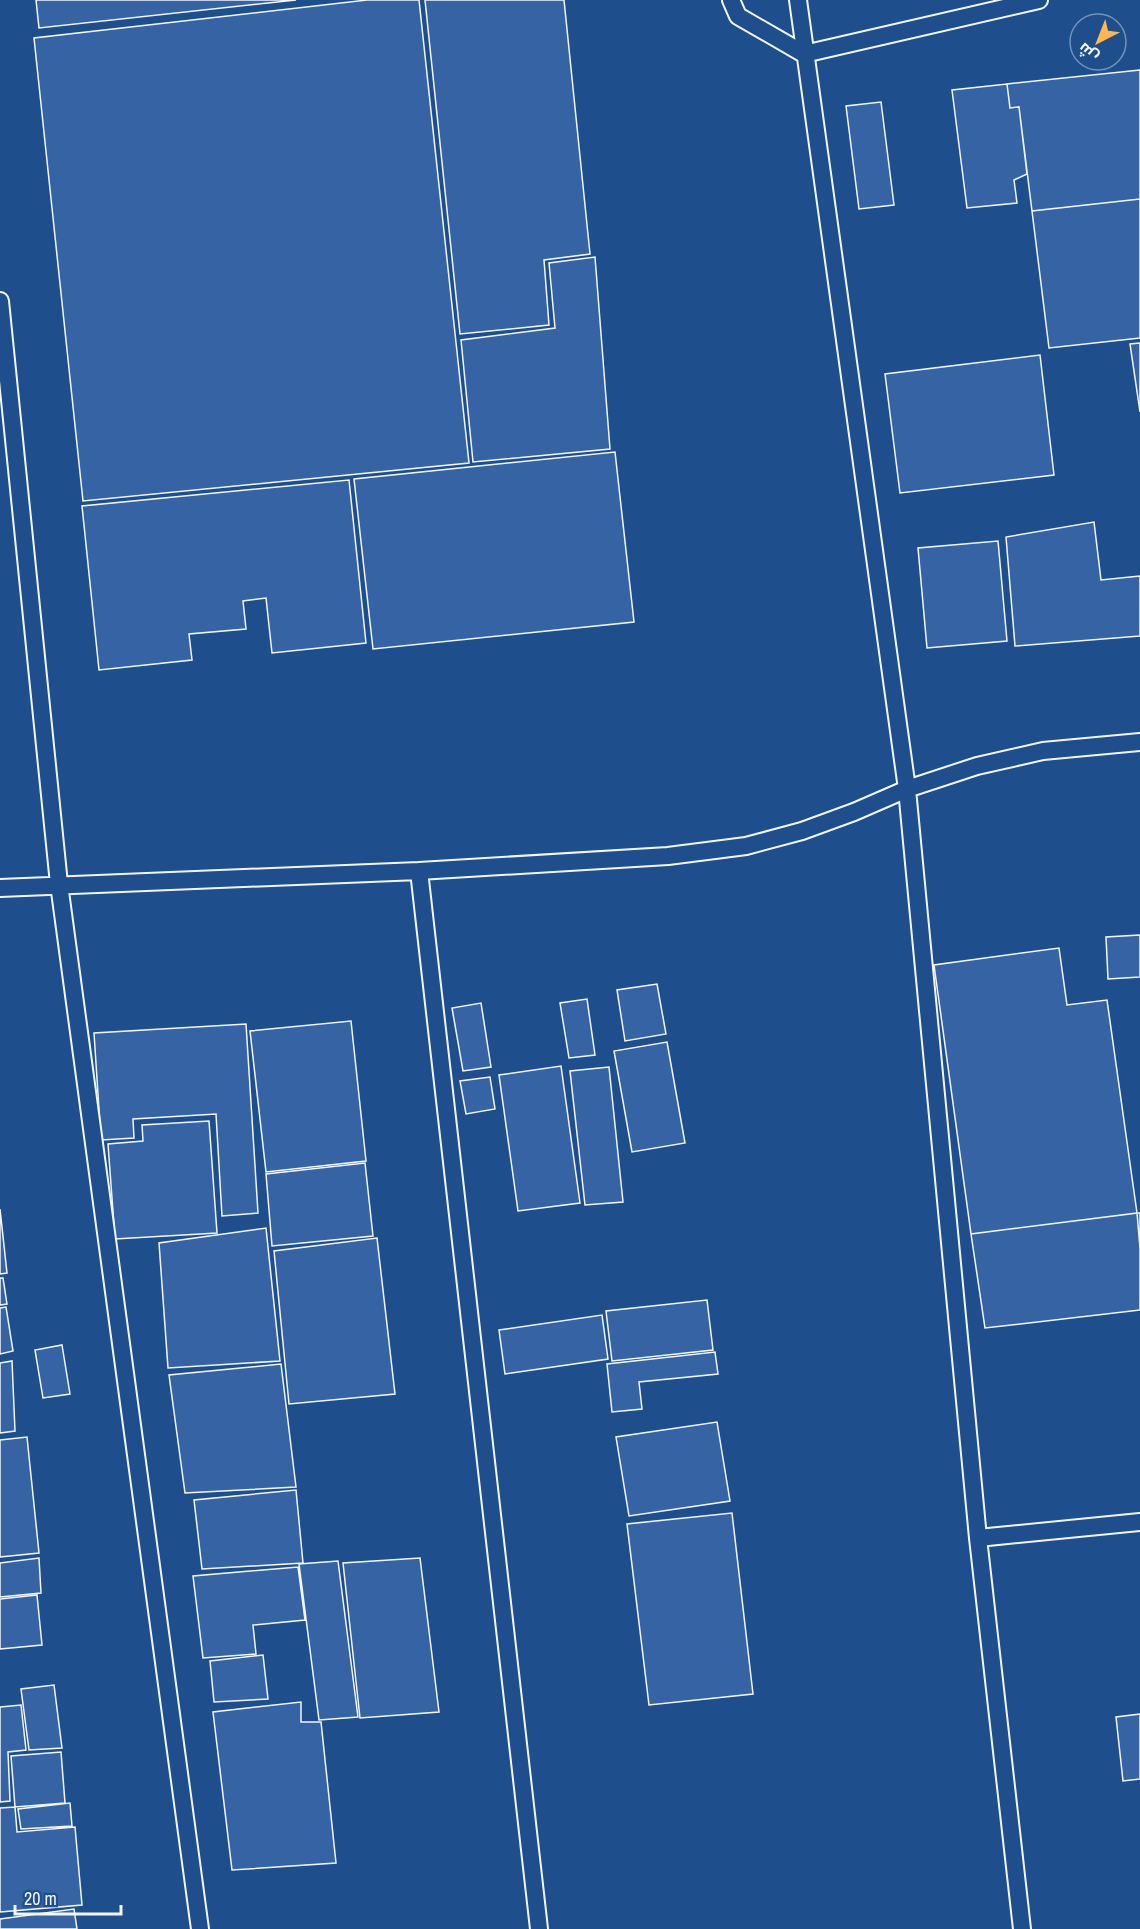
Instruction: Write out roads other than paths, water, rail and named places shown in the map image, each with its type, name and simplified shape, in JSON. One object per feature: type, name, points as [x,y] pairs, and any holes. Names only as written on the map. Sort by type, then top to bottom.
[{"type":"lane","points":[[731,0],[738,16],[804,54],[1039,0]]},
{"type":"lane","points":[[798,0],[907,789],[978,1538],[1022,1929]]},
{"type":"lane","points":[[0,301],[59,884],[200,1929]]},
{"type":"lane","points":[[0,888],[419,871],[668,856],[746,846],[802,831],[907,789],[977,766],[1043,751],[1140,742]]},
{"type":"lane","points":[[419,871],[539,1929]]},
{"type":"lane","points":[[978,1538],[1140,1522]]}]
